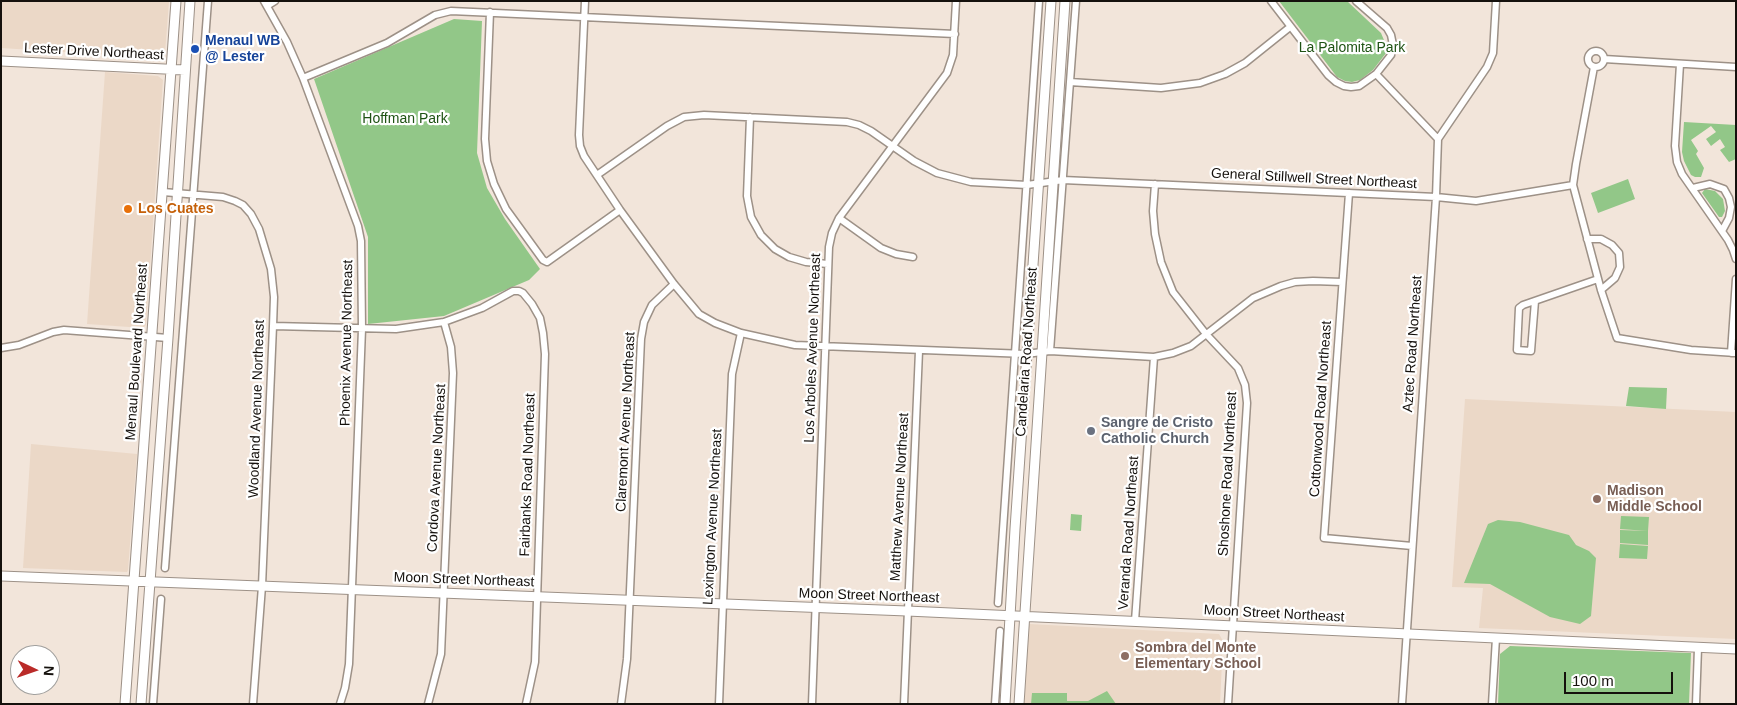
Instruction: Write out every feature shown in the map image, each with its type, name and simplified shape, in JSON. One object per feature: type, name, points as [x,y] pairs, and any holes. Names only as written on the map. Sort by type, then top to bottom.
[{"type":"main road","name":"Menaul Boulevard Northeast","points":[[125,704],[176,1]]},
{"type":"main road","points":[[141,704],[190,1]]},
{"type":"main road","name":"Candelaria Road Northeast","points":[[1005,704],[1026,354],[1051,1]]},
{"type":"main road","name":"Candelaria Road Northeast","points":[[1019,704],[1046,351],[1053,182],[1065,1]]},
{"type":"main road","name":"Lester Drive Northeast","points":[[1,61],[185,70]]},
{"type":"main road","name":"Moon Street Northeast","points":[[1,576],[908,611],[1736,649]]},
{"type":"street","points":[[165,568],[208,1]]},
{"type":"street","points":[[265,4],[274,1]]},
{"type":"street","points":[[585,1],[579,135],[580,146],[584,156],[620,210],[674,284],[699,314],[715,324],[741,333],[795,346],[1014,354],[1046,351],[1154,358],[1191,346],[1253,298],[1281,286],[1295,282],[1342,282]]},
{"type":"street","name":"Los Arboles Avenue Northeast","points":[[812,704],[824,347],[828,264],[832,232],[839,218],[894,147],[947,73],[954,55],[956,1]]},
{"type":"street","points":[[998,603],[1039,1]]},
{"type":"street","points":[[1046,351],[1063,180],[1076,1]]},
{"type":"street","points":[[1271,1],[1328,75],[1344,86],[1359,86],[1376,74],[1385,64],[1391,55],[1393,45],[1392,35],[1387,28],[1356,1]]},
{"type":"street","points":[[1376,74],[1438,139],[1487,67],[1493,53],[1496,1]]},
{"type":"street","name":"Phoenix Avenue Northeast","points":[[265,4],[287,42],[302,78],[360,234],[363,259],[349,664],[340,704]]},
{"type":"street","points":[[302,78],[387,43],[435,15],[452,11],[954,34]]},
{"type":"street","points":[[490,12],[485,139],[487,161],[494,184],[506,209],[543,260],[547,262],[620,210]]},
{"type":"street","points":[[1070,82],[1161,88],[1200,83],[1225,74],[1245,63],[1290,27]]},
{"type":"street","points":[[1598,52],[1604,59],[1600,66],[1594,67],[1590,65],[1588,60],[1591,53],[1598,52]]},
{"type":"street","points":[[1604,59],[1736,67]]},
{"type":"street","points":[[1680,64],[1675,146],[1677,162],[1682,174],[1734,250],[1736,260]]},
{"type":"street","points":[[1594,67],[1573,186],[1586,239],[1617,338],[1691,350],[1733,353],[1736,279]]},
{"type":"street","name":"General Stillwell Street Northeast","points":[[597,175],[667,126],[684,117],[704,115],[847,122],[859,125],[871,131],[914,162],[937,173],[971,182],[1027,185],[1063,180],[1436,197],[1476,201],[1573,186]]},
{"type":"street","points":[[750,117],[747,196],[752,217],[761,235],[775,249],[789,257],[806,262],[828,264]]},
{"type":"street","name":"Aztec Road Northeast","points":[[1402,704],[1436,197],[1438,139]]},
{"type":"street","name":"Shoshone Road Northeast","points":[[1155,184],[1153,211],[1155,234],[1161,262],[1173,292],[1206,334],[1238,368],[1245,385],[1247,403],[1228,704]]},
{"type":"street","points":[[1693,188],[1710,184],[1724,189],[1731,207],[1729,218],[1722,231]]},
{"type":"street","name":"Woodland Avenue Northeast","points":[[163,192],[223,196],[235,200],[248,209],[260,229],[271,269],[273,283],[273,326],[262,586],[254,704]]},
{"type":"street","name":"Cottonwood Road Northeast","points":[[1348,194],[1324,538],[1412,546]]},
{"type":"street","points":[[839,218],[881,248],[896,254],[913,257]]},
{"type":"street","points":[[1586,239],[1601,239],[1612,245],[1619,253],[1620,268],[1615,278],[1601,290]]},
{"type":"street","points":[[1535,301],[1531,351],[1517,350],[1519,308],[1523,305],[1598,279]]},
{"type":"street","name":"Claremont Avenue Northeast","points":[[621,704],[627,659],[641,339],[644,322],[652,305],[674,284]]},
{"type":"street","name":"Fairbanks Road Northeast","points":[[444,322],[482,308],[513,291],[524,293],[540,318],[546,354],[535,662],[530,694],[526,704]]},
{"type":"street","points":[[273,326],[396,329],[444,322]]},
{"type":"street","name":"Cordova Avenue Northeast","points":[[428,704],[441,654],[454,373],[451,347],[444,322]]},
{"type":"street","points":[[1,348],[19,345],[53,332],[64,330],[168,338]]},
{"type":"street","name":"Lexington Avenue Northeast","points":[[719,704],[732,374],[741,333]]},
{"type":"street","name":"Matthew Avenue Northeast","points":[[904,704],[919,351]]},
{"type":"street","name":"Veranda Road Northeast","points":[[1135,621],[1154,358]]},
{"type":"street","points":[[153,704],[161,599]]},
{"type":"street","points":[[995,704],[1000,631]]},
{"type":"street","points":[[1492,704],[1496,638]]},
{"type":"street","points":[[1696,704],[1698,648]]},
{"type":"shaded area","points":[[1,1],[169,1],[165,54],[160,58],[1,48]]},
{"type":"shaded area","points":[[105,72],[158,76],[163,80],[146,325],[143,328],[87,324]]},
{"type":"shaded area","name":"Madison Middle School","points":[[1465,399],[1736,412],[1736,639],[1479,628],[1483,588],[1452,587]]},
{"type":"shaded area","points":[[31,444],[137,454],[127,572],[23,568]]},
{"type":"shaded area","name":"Sombra del Monte Elementary School","points":[[1029,624],[1219,634],[1223,641],[1220,704],[1024,704]]},
{"type":"green space","name":"La Palomita Park","points":[[1279,1],[1347,1],[1381,33],[1386,45],[1386,53],[1373,70],[1360,80],[1345,81],[1337,77]]},
{"type":"green space","name":"Hoffman Park","points":[[454,19],[482,21],[477,153],[487,188],[505,219],[540,269],[529,280],[444,316],[368,324],[368,237],[314,79]]},
{"type":"green space","points":[[1684,122],[1736,125],[1736,159],[1729,162],[1720,150],[1725,147],[1720,139],[1711,146],[1706,139],[1716,132],[1711,126],[1691,140],[1698,151],[1696,154],[1704,168],[1701,177],[1691,175],[1682,152]]},
{"type":"green space","points":[[1628,179],[1635,199],[1598,213],[1591,193]]},
{"type":"green space","points":[[1705,189],[1715,191],[1723,199],[1725,211],[1722,217],[1719,217],[1702,193]]},
{"type":"green space","points":[[1629,387],[1667,388],[1666,409],[1626,406]]},
{"type":"green space","points":[[1071,514],[1082,515],[1081,531],[1070,530]]},
{"type":"green space","points":[[1621,516],[1649,517],[1648,531],[1620,529]]},
{"type":"green space","points":[[1498,520],[1520,522],[1569,535],[1576,545],[1589,551],[1596,558],[1591,616],[1580,624],[1550,617],[1490,584],[1464,583],[1488,524]]},
{"type":"green space","points":[[1620,530],[1648,531],[1648,545],[1620,543]]},
{"type":"green space","points":[[1620,544],[1648,546],[1647,559],[1619,558]]},
{"type":"green space","points":[[1510,646],[1691,653],[1689,704],[1498,704],[1500,654]]},
{"type":"green space","points":[[1107,691],[1116,704],[1031,704],[1032,693],[1067,693],[1067,701],[1088,701]]},
{"type":"place","name":"Menaul WB @ Lester","points":[[195,49]]},
{"type":"place","name":"Los Cuates","points":[[128,209]]},
{"type":"place","name":"Sangre de Cristo Catholic Church","points":[[1091,431]]},
{"type":"place","name":"Madison Middle School","points":[[1597,499]]},
{"type":"place","name":"Sombra del Monte Elementary School","points":[[1125,656]]}]
